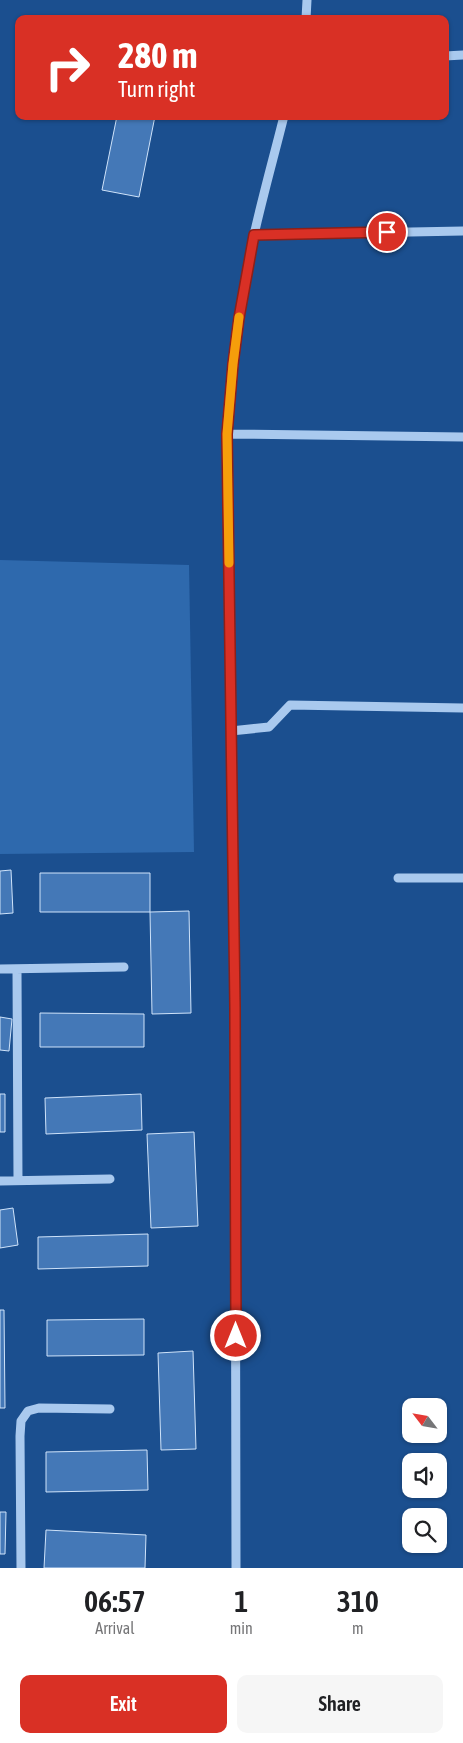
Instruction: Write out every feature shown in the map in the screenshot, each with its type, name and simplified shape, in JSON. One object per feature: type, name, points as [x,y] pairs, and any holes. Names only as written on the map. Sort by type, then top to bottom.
[{"type":"street","points":[[306,15],[307,0]]},
{"type":"street","points":[[449,56],[463,56]]},
{"type":"street","points":[[236,1568],[235,1007],[227,434],[239,318],[254,235],[283,120]]},
{"type":"street","points":[[254,235],[463,231]]},
{"type":"street","points":[[227,434],[463,437]]},
{"type":"street","points":[[231,731],[269,727],[290,705],[463,708]]},
{"type":"street","points":[[398,878],[463,878]]},
{"type":"street","points":[[0,969],[124,967]]},
{"type":"street","points":[[17,970],[18,1180]]},
{"type":"street","points":[[0,1181],[110,1179]]},
{"type":"street","points":[[21,1568],[21,1421],[28,1411],[39,1408],[110,1409]]},
{"type":"shaded area","points":[[0,560],[189,565],[194,852],[0,854]]},
{"type":"building","points":[[116,120],[154,120],[139,197],[102,190]]},
{"type":"building","points":[[11,870],[13,913],[0,914],[0,871]]},
{"type":"building","points":[[40,873],[150,873],[150,912],[40,912]]},
{"type":"building","points":[[189,911],[191,1013],[152,1014],[150,912]]},
{"type":"building","points":[[40,1013],[144,1014],[144,1047],[40,1047]]},
{"type":"building","points":[[0,1017],[12,1019],[9,1051],[0,1050]]},
{"type":"building","points":[[0,1094],[5,1094],[5,1132],[0,1132]]},
{"type":"building","points":[[141,1094],[142,1130],[46,1134],[45,1098]]},
{"type":"building","points":[[194,1132],[198,1226],[151,1228],[147,1134]]},
{"type":"building","points":[[13,1208],[18,1245],[0,1248],[0,1210]]},
{"type":"building","points":[[148,1234],[148,1266],[38,1269],[38,1237]]},
{"type":"building","points":[[0,1310],[4,1310],[5,1408],[0,1408]]},
{"type":"building","points":[[144,1319],[144,1355],[47,1356],[47,1320]]},
{"type":"building","points":[[193,1351],[196,1449],[161,1450],[158,1353]]},
{"type":"building","points":[[147,1450],[148,1490],[46,1492],[46,1452]]},
{"type":"building","points":[[0,1512],[6,1512],[5,1554],[0,1554]]},
{"type":"building","points":[[46,1530],[146,1535],[145,1568],[44,1568]]},
{"type":"slow traffic","points":[[229,563],[227,434],[239,317]]},
{"type":"route","points":[[236,1336],[235,1007],[227,434],[239,318],[254,235],[387,232]]}]
